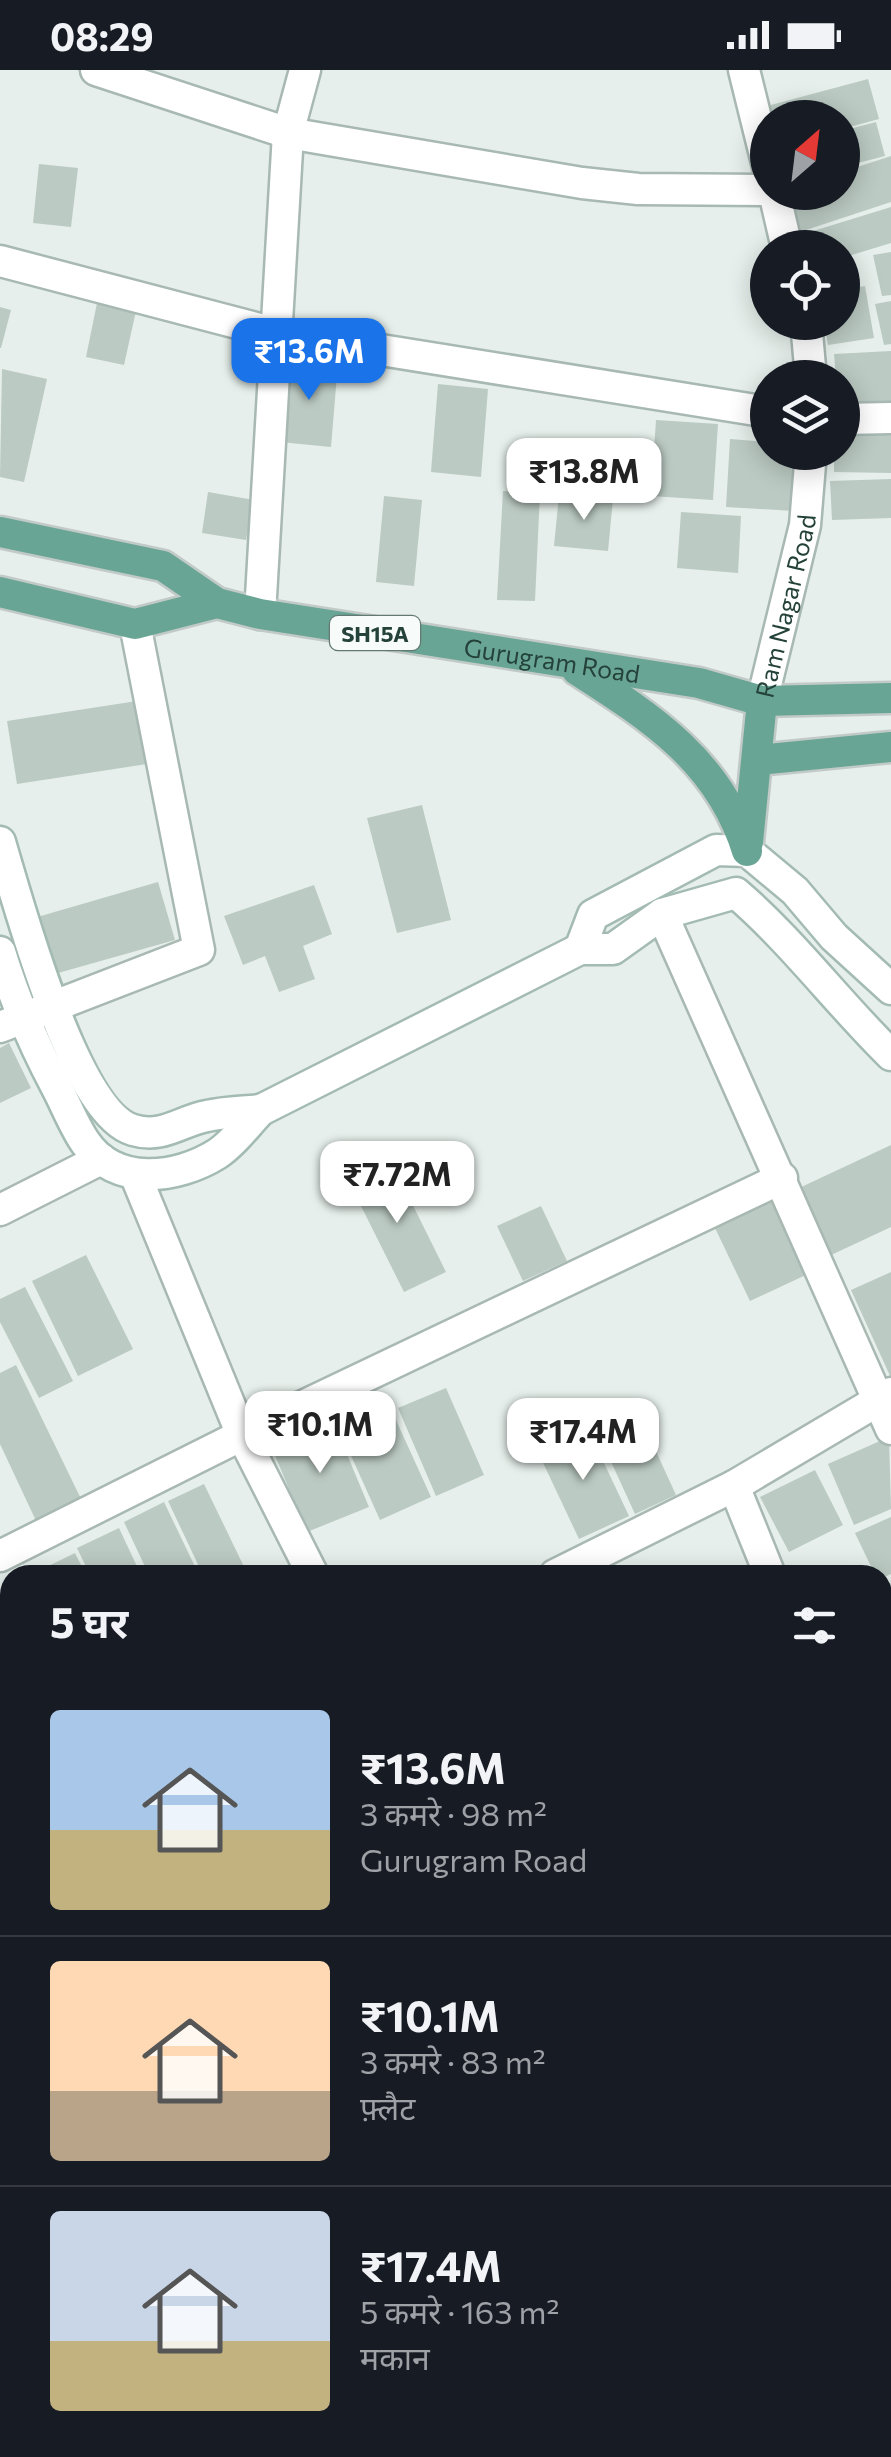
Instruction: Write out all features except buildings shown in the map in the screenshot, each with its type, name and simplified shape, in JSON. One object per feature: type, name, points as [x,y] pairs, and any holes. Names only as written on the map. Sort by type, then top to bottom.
[{"type":"main road","name":"Gurugram Road","points":[[0,532],[163,566],[216,602],[260,614],[699,684],[762,701],[891,698]]},
{"type":"main road","points":[[0,592],[135,624],[216,602]]},
{"type":"main road","points":[[566,663],[668,733],[718,784],[736,814],[748,851]]},
{"type":"main road","name":"Ram Nagar Road","points":[[748,851],[762,701]]},
{"type":"main road","points":[[758,760],[891,747]]},
{"type":"street","points":[[96,70],[288,134],[582,183],[638,189],[750,191]]},
{"type":"street","points":[[260,614],[288,134],[305,70]]},
{"type":"street","points":[[744,70],[751,100]]},
{"type":"street","points":[[0,261],[275,334],[750,409]]},
{"type":"street","points":[[860,419],[891,418]]},
{"type":"street","name":"Ram Nagar Road","points":[[762,701],[805,525],[810,470]]},
{"type":"street","points":[[10,1022],[199,950],[135,624]]},
{"type":"street","points":[[0,842],[55,1007],[90,1093],[109,1117],[133,1130],[166,1133],[203,1116],[261,1110]]},
{"type":"street","points":[[580,949],[593,915],[716,850],[748,851],[795,891],[834,938],[891,989]]},
{"type":"street","points":[[0,952],[10,1022],[86,1144],[101,1159],[135,1174],[174,1173],[202,1162],[221,1152],[261,1110],[580,949],[613,949],[662,914],[736,893],[781,931],[840,1004],[891,1055]]},
{"type":"street","points":[[575,1565],[887,1408],[662,914]]},
{"type":"street","points":[[0,1210],[101,1159]]},
{"type":"street","points":[[135,1174],[242,1435],[308,1565]]},
{"type":"street","points":[[0,1556],[242,1435],[782,1178]]},
{"type":"street","points":[[734,1486],[766,1565]]}]
